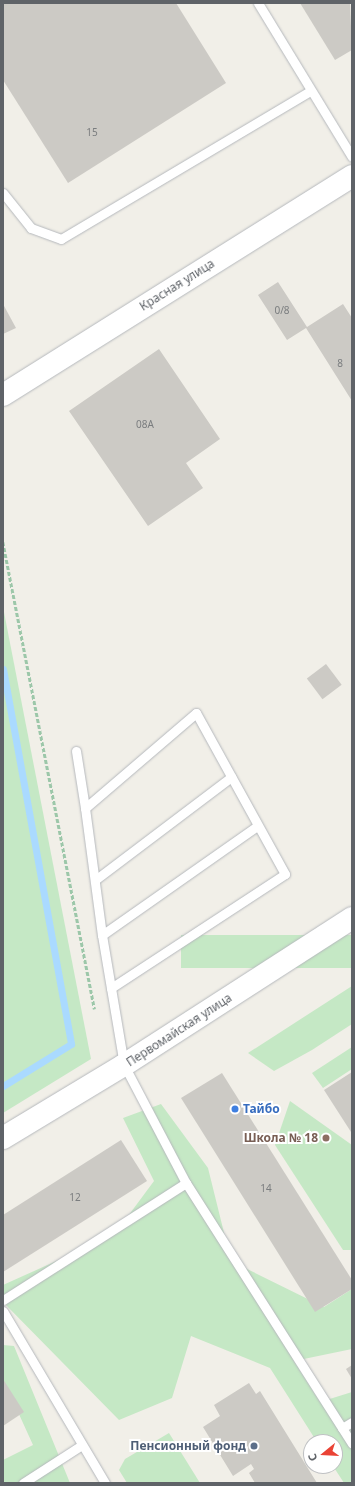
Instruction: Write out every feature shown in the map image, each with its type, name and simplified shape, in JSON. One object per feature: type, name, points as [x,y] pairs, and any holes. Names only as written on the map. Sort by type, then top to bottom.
[{"type":"main road","name":"Красная улица","points":[[3,395],[352,176]]},
{"type":"main road","name":"Первомайская улица","points":[[3,1138],[124,1065],[352,918]]},
{"type":"lane","points":[[258,3],[352,157]]},
{"type":"lane","points":[[3,193],[31,228],[61,239],[310,90]]},
{"type":"lane","points":[[85,808],[196,713],[257,826],[285,874],[110,988]]},
{"type":"lane","points":[[76,751],[102,936],[124,1065],[186,1183],[352,1444]]},
{"type":"lane","points":[[95,880],[231,777]]},
{"type":"lane","points":[[102,936],[257,826]]},
{"type":"lane","points":[[3,1300],[186,1183]]},
{"type":"lane","points":[[3,1311],[105,1483]]},
{"type":"lane","points":[[342,1428],[352,1422]]},
{"type":"lane","points":[[23,1483],[82,1445]]},
{"type":"path","points":[[3,542],[97,1018]]},
{"type":"green space","points":[[3,607],[91,1059],[3,1113]]},
{"type":"green space","points":[[181,935],[352,935],[352,968],[181,968]]},
{"type":"green space","points":[[352,986],[352,1024],[312,1050],[274,1071],[248,1053]]},
{"type":"green space","points":[[352,1047],[352,1069],[323,1088],[312,1073]]},
{"type":"green space","points":[[290,1101],[352,1145],[352,1250],[343,1250],[275,1145]]},
{"type":"green space","points":[[161,1104],[208,1168],[231,1261],[324,1307],[352,1289],[352,1349],[294,1361],[320,1402],[352,1392],[352,1483],[344,1483],[338,1474],[343,1474],[343,1434],[312,1434],[270,1368],[191,1336],[172,1398],[119,1420],[3,1302],[3,1285],[114,1235],[154,1181],[123,1118]]},
{"type":"green space","points":[[3,1345],[14,1346],[70,1483],[3,1483],[3,1460],[33,1445],[3,1379]]},
{"type":"green space","points":[[169,1433],[200,1483],[127,1483],[119,1470],[125,1459]]},
{"type":"building","points":[[3,3],[176,3],[226,83],[68,183],[3,80]]},
{"type":"building","points":[[300,3],[350,3],[352,50],[335,60]]},
{"type":"building","points":[[278,282],[307,327],[343,304],[352,318],[352,401],[306,328],[287,340],[258,295]]},
{"type":"building","points":[[3,304],[16,328],[3,334]]},
{"type":"building","points":[[159,349],[220,439],[186,463],[203,488],[148,526],[69,411]]},
{"type":"building","points":[[326,664],[342,685],[322,699],[307,678]]},
{"type":"building","points":[[352,1072],[352,1131],[351,1132],[324,1090]]},
{"type":"building","points":[[222,1073],[352,1280],[352,1289],[315,1312],[181,1098]]},
{"type":"building","points":[[121,1140],[147,1181],[3,1272],[3,1215]]},
{"type":"building","points":[[352,1365],[352,1379],[346,1369]]},
{"type":"building","points":[[3,1379],[24,1412],[3,1426]]},
{"type":"building","name":"Пенсионный фонд","points":[[249,1383],[256,1394],[260,1391],[303,1460],[303,1474],[311,1474],[317,1483],[255,1483],[249,1473],[254,1469],[251,1464],[233,1476],[203,1427],[220,1416],[214,1405]]},
{"type":"waterway","points":[[3,669],[71,1044],[3,1086]]},
{"type":"place","name":"Тайбо","points":[[235,1109]]},
{"type":"place","name":"Школа № 18","points":[[326,1138]]},
{"type":"place","name":"Пенсионный фонд","points":[[254,1446]]}]
